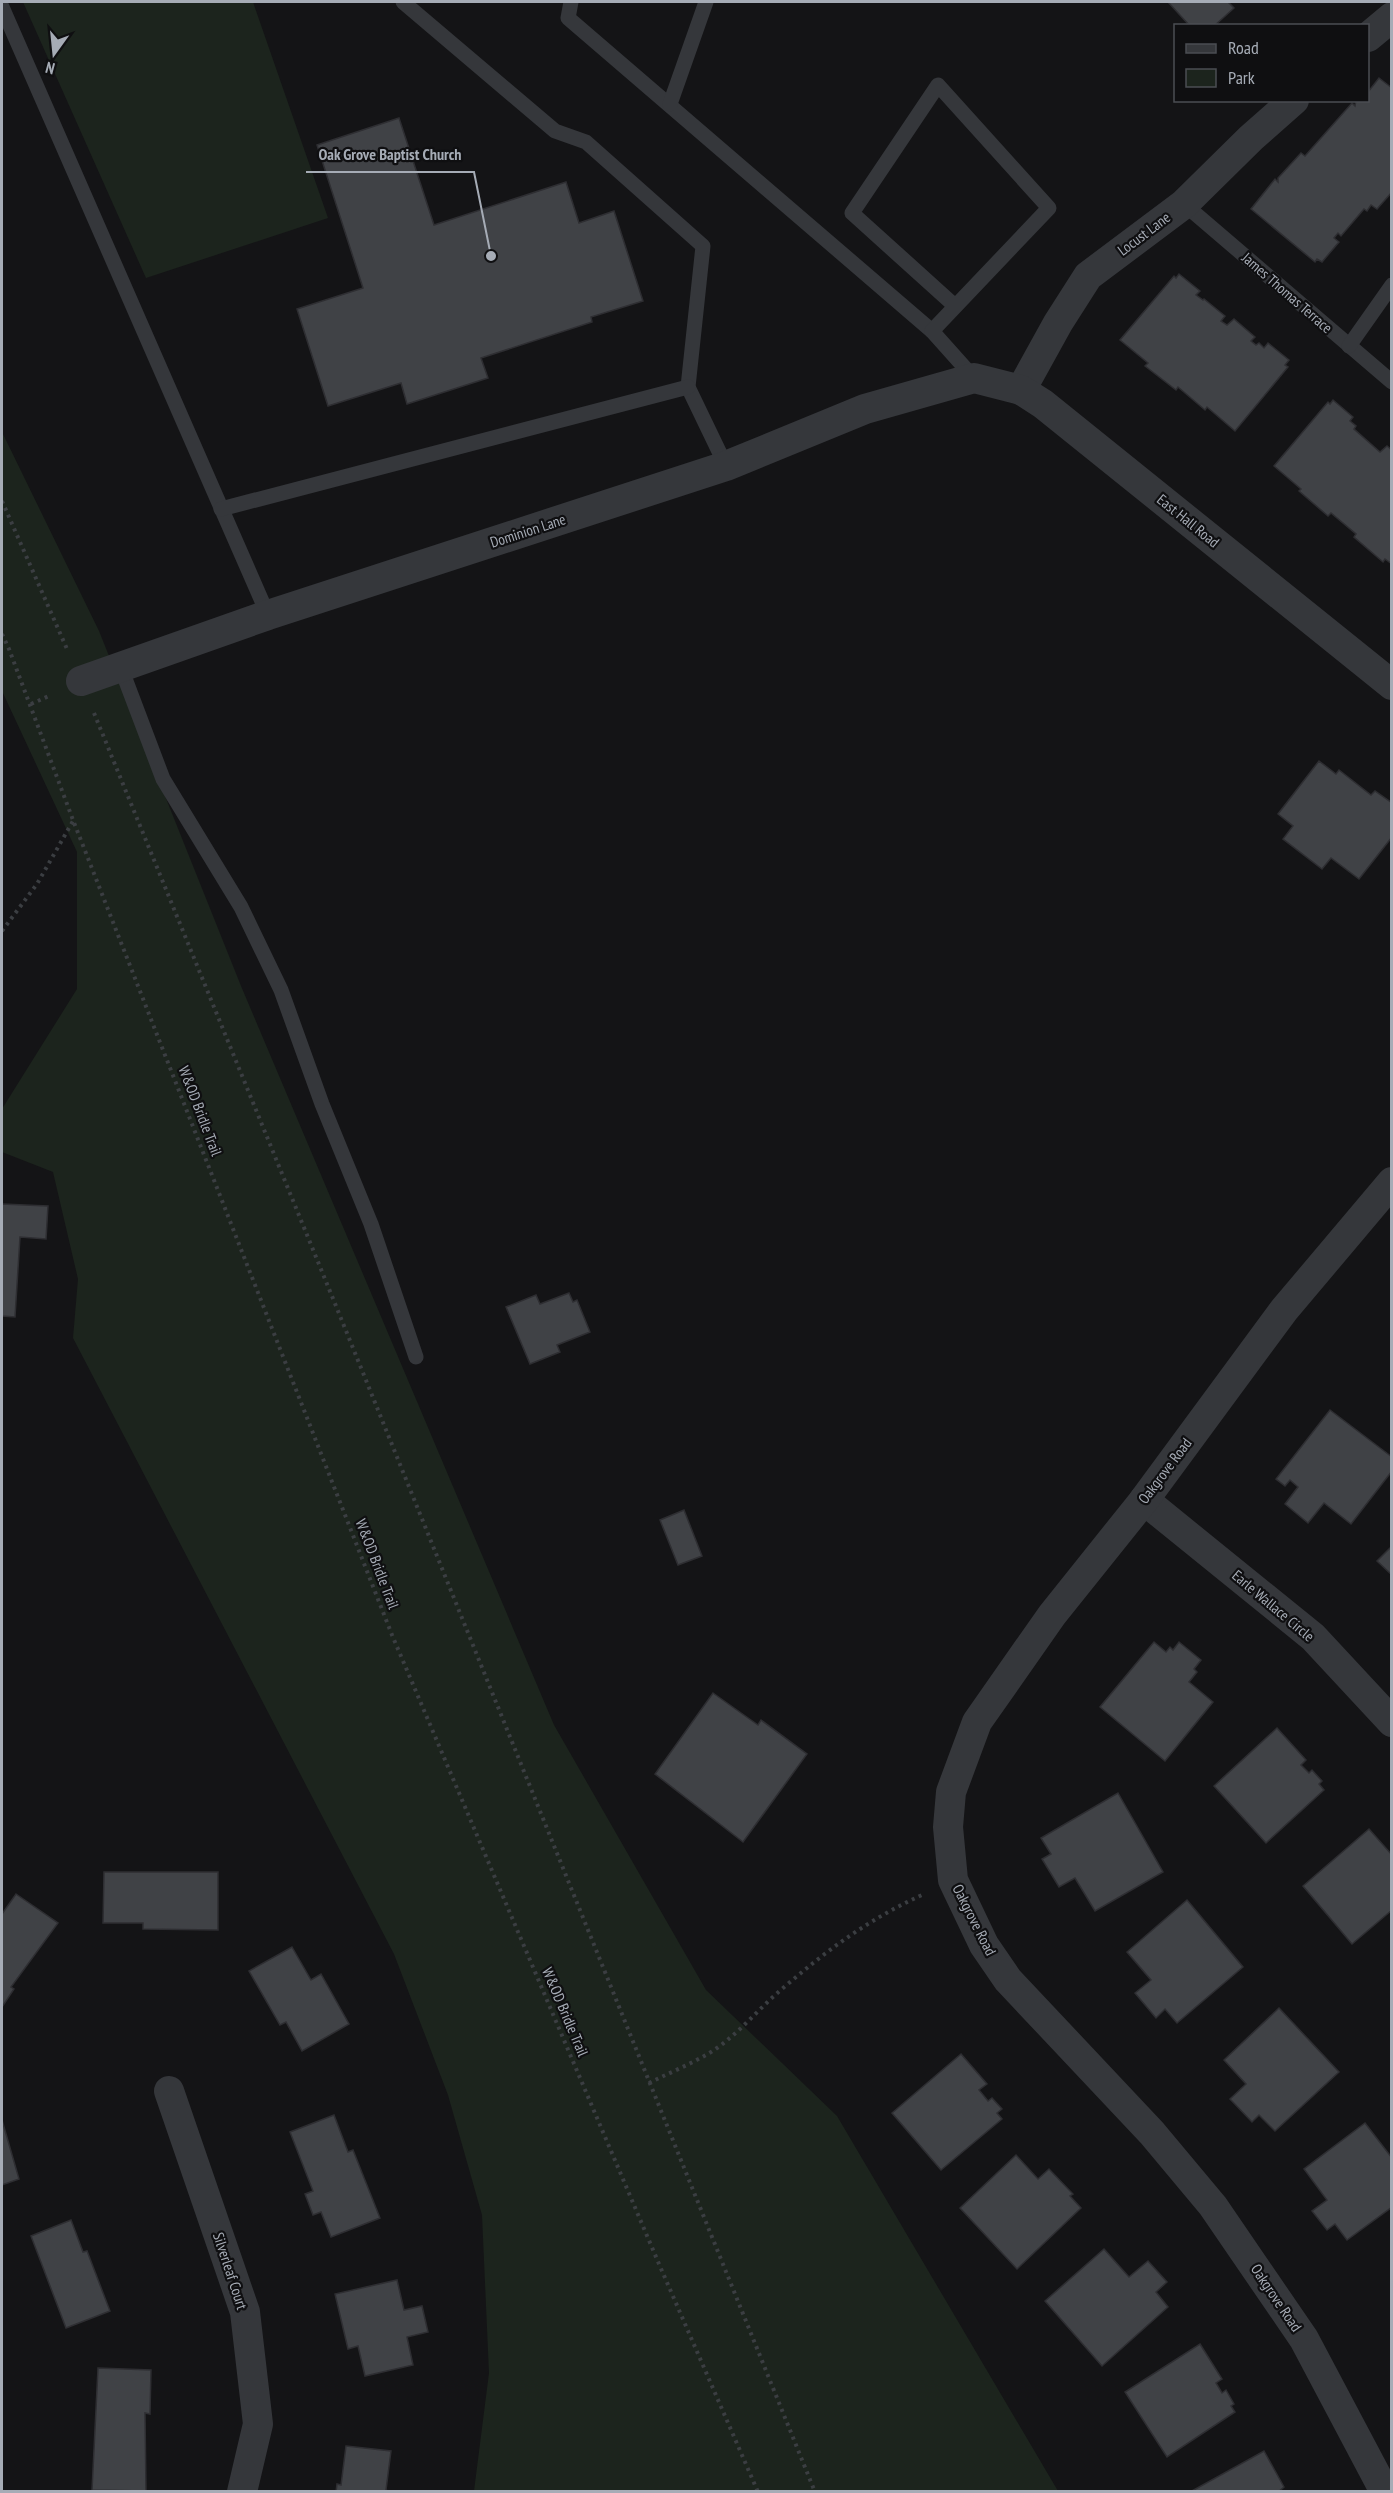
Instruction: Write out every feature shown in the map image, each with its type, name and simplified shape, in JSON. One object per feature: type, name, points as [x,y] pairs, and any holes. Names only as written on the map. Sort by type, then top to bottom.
[{"type":"street","points":[[1369,36],[1392,17]]},
{"type":"street","name":"Locust Lane","points":[[1021,390],[1058,323],[1088,276],[1184,204],[1251,138],[1292,102]]},
{"type":"street","name":"East Hall Road","points":[[974,378],[1021,390],[1043,404],[1392,685]]},
{"type":"street","name":"Dominion Lane","points":[[81,681],[268,615],[726,466],[865,409],[974,378]]},
{"type":"street","name":"Oakgrove Road","points":[[1385,2492],[1304,2339],[1213,2206],[1152,2133],[1008,1980],[984,1945],[953,1880],[948,1827],[951,1792],[976,1722],[1052,1615],[1144,1500],[1284,1310],[1392,1182]]},
{"type":"street","name":"Earle Wallace Circle","points":[[1144,1500],[1313,1637],[1392,1722]]},
{"type":"street","name":"Silverleaf Court","points":[[169,2091],[244,2312],[258,2424],[242,2492]]},
{"type":"lane","points":[[404,2],[555,131],[586,142],[703,246],[688,387],[726,466]]},
{"type":"lane","points":[[571,2],[568,18],[932,331],[974,378]]},
{"type":"lane","points":[[670,104],[706,2]]},
{"type":"lane","points":[[2,7],[268,615]]},
{"type":"lane","points":[[932,331],[1049,208],[938,85],[852,213],[955,306]]},
{"type":"lane","name":"James Thomas Terrace","points":[[1184,204],[1392,382]]},
{"type":"lane","points":[[1349,346],[1392,285]]},
{"type":"lane","points":[[222,509],[688,387]]},
{"type":"lane","points":[[122,668],[163,779],[241,907],[281,990],[322,1104],[371,1224],[416,1357]]},
{"type":"path","points":[[2,501],[81,681],[336,1306],[814,2492]]},
{"type":"path","name":"W&OD Bridle Trail","points":[[2,634],[392,1635],[758,2492]]},
{"type":"path","points":[[2,931],[37,884],[73,820]]},
{"type":"path","points":[[649,2083],[711,2052],[848,1935],[888,1911],[953,1880]]},
{"type":"green space","points":[[23,2],[253,2],[328,218],[146,278]]},
{"type":"green space","points":[[2,432],[99,631],[241,986],[554,1725],[706,1990],[837,2116],[1058,2491],[474,2491],[489,2373],[482,2215],[448,2095],[394,1954],[73,1338],[78,1279],[53,1172],[2,1152],[2,1109],[77,989],[77,852],[2,691]]},
{"type":"building","points":[[1168,2],[1228,2],[1234,8],[1216,24],[1188,24]]},
{"type":"building","points":[[1379,78],[1392,88],[1392,192],[1377,209],[1371,205],[1367,211],[1364,209],[1341,236],[1338,233],[1334,238],[1339,242],[1322,262],[1317,259],[1315,262],[1251,209],[1275,179],[1278,182],[1278,178],[1301,153],[1305,156],[1352,103],[1355,106],[1356,102],[1369,102],[1369,91]]},
{"type":"building","points":[[399,118],[434,225],[566,182],[579,223],[614,211],[643,301],[591,317],[592,322],[481,358],[488,378],[407,404],[401,383],[328,406],[297,309],[363,288],[317,145]]},
{"type":"building","points":[[1179,274],[1200,291],[1196,295],[1225,316],[1221,321],[1227,325],[1234,319],[1255,337],[1251,341],[1256,345],[1259,343],[1264,348],[1268,343],[1289,360],[1285,365],[1288,367],[1235,431],[1207,407],[1205,410],[1178,387],[1176,390],[1145,366],[1148,363],[1120,340],[1174,276],[1176,278]]},
{"type":"building","points":[[1333,400],[1353,417],[1350,421],[1356,426],[1354,429],[1380,452],[1387,446],[1392,450],[1392,564],[1385,559],[1383,562],[1354,537],[1356,534],[1331,513],[1328,516],[1274,466],[1328,402],[1330,404]]},
{"type":"building","points":[[1319,761],[1336,774],[1339,770],[1371,795],[1375,791],[1392,803],[1392,837],[1359,879],[1331,858],[1322,869],[1283,839],[1293,826],[1278,814]]},
{"type":"building","points":[[2,1204],[48,1206],[46,1239],[20,1237],[15,1317],[2,1316]]},
{"type":"building","points":[[569,1293],[573,1302],[577,1300],[590,1332],[557,1345],[560,1352],[530,1364],[506,1307],[536,1295],[540,1304]]},
{"type":"building","points":[[1330,1410],[1392,1457],[1392,1471],[1351,1524],[1324,1503],[1308,1523],[1285,1504],[1298,1487],[1290,1480],[1285,1486],[1276,1479]]},
{"type":"building","points":[[684,1510],[702,1556],[678,1565],[660,1520]]},
{"type":"building","points":[[1392,1546],[1392,1575],[1377,1561]]},
{"type":"building","points":[[1154,1642],[1166,1652],[1170,1647],[1173,1650],[1179,1642],[1201,1660],[1194,1669],[1197,1672],[1189,1682],[1213,1702],[1165,1761],[1100,1707]]},
{"type":"building","points":[[713,1693],[758,1725],[761,1720],[807,1754],[743,1842],[655,1774]]},
{"type":"building","points":[[1277,1728],[1306,1760],[1301,1765],[1309,1773],[1312,1770],[1322,1781],[1319,1784],[1324,1790],[1266,1843],[1214,1786]]},
{"type":"building","points":[[1118,1793],[1163,1872],[1095,1911],[1075,1878],[1059,1887],[1042,1859],[1051,1854],[1041,1838]]},
{"type":"building","points":[[1369,1829],[1392,1855],[1392,1910],[1352,1944],[1303,1886]]},
{"type":"building","points":[[104,1872],[218,1872],[218,1930],[143,1929],[143,1923],[103,1923]]},
{"type":"building","points":[[16,1894],[58,1923],[11,1987],[14,1989],[2,2007],[2,1914]]},
{"type":"building","points":[[1187,1900],[1243,1967],[1177,2023],[1165,2009],[1156,2018],[1135,1993],[1151,1980],[1127,1952]]},
{"type":"building","points":[[292,1947],[311,1980],[321,1974],[349,2024],[302,2051],[286,2022],[280,2025],[249,1971]]},
{"type":"building","points":[[1279,2008],[1339,2072],[1275,2131],[1259,2115],[1252,2122],[1230,2099],[1246,2084],[1224,2060]]},
{"type":"building","points":[[961,2054],[987,2084],[979,2090],[988,2101],[992,2098],[1002,2109],[997,2113],[1002,2119],[941,2170],[892,2113]]},
{"type":"building","points":[[334,2115],[348,2152],[353,2150],[380,2218],[331,2237],[321,2212],[313,2215],[305,2194],[313,2191],[290,2132]]},
{"type":"building","points":[[2,2120],[19,2179],[2,2185]]},
{"type":"building","points":[[1365,2123],[1392,2158],[1392,2207],[1347,2240],[1335,2224],[1327,2230],[1312,2211],[1327,2200],[1304,2169]]},
{"type":"building","points":[[1016,2155],[1038,2179],[1049,2169],[1073,2194],[1070,2196],[1081,2208],[1017,2269],[960,2208]]},
{"type":"building","points":[[71,2220],[83,2252],[87,2251],[110,2311],[66,2328],[31,2236]]},
{"type":"building","points":[[1104,2249],[1129,2277],[1148,2261],[1167,2282],[1156,2292],[1168,2307],[1102,2366],[1045,2301]]},
{"type":"building","points":[[397,2280],[404,2310],[422,2306],[428,2332],[407,2337],[413,2365],[365,2376],[358,2346],[348,2349],[335,2294]]},
{"type":"building","points":[[1200,2344],[1222,2379],[1216,2383],[1222,2393],[1226,2390],[1234,2404],[1231,2406],[1235,2412],[1167,2457],[1125,2392]]},
{"type":"building","points":[[98,2368],[151,2370],[150,2414],[145,2413],[146,2491],[92,2490]]},
{"type":"building","points":[[346,2446],[391,2451],[386,2490],[390,2492],[336,2492],[337,2484],[341,2485]]},
{"type":"building","points":[[1264,2451],[1284,2487],[1278,2492],[1190,2492]]},
{"type":"place","name":"Oak Grove Baptist Church","points":[[491,256]]}]
